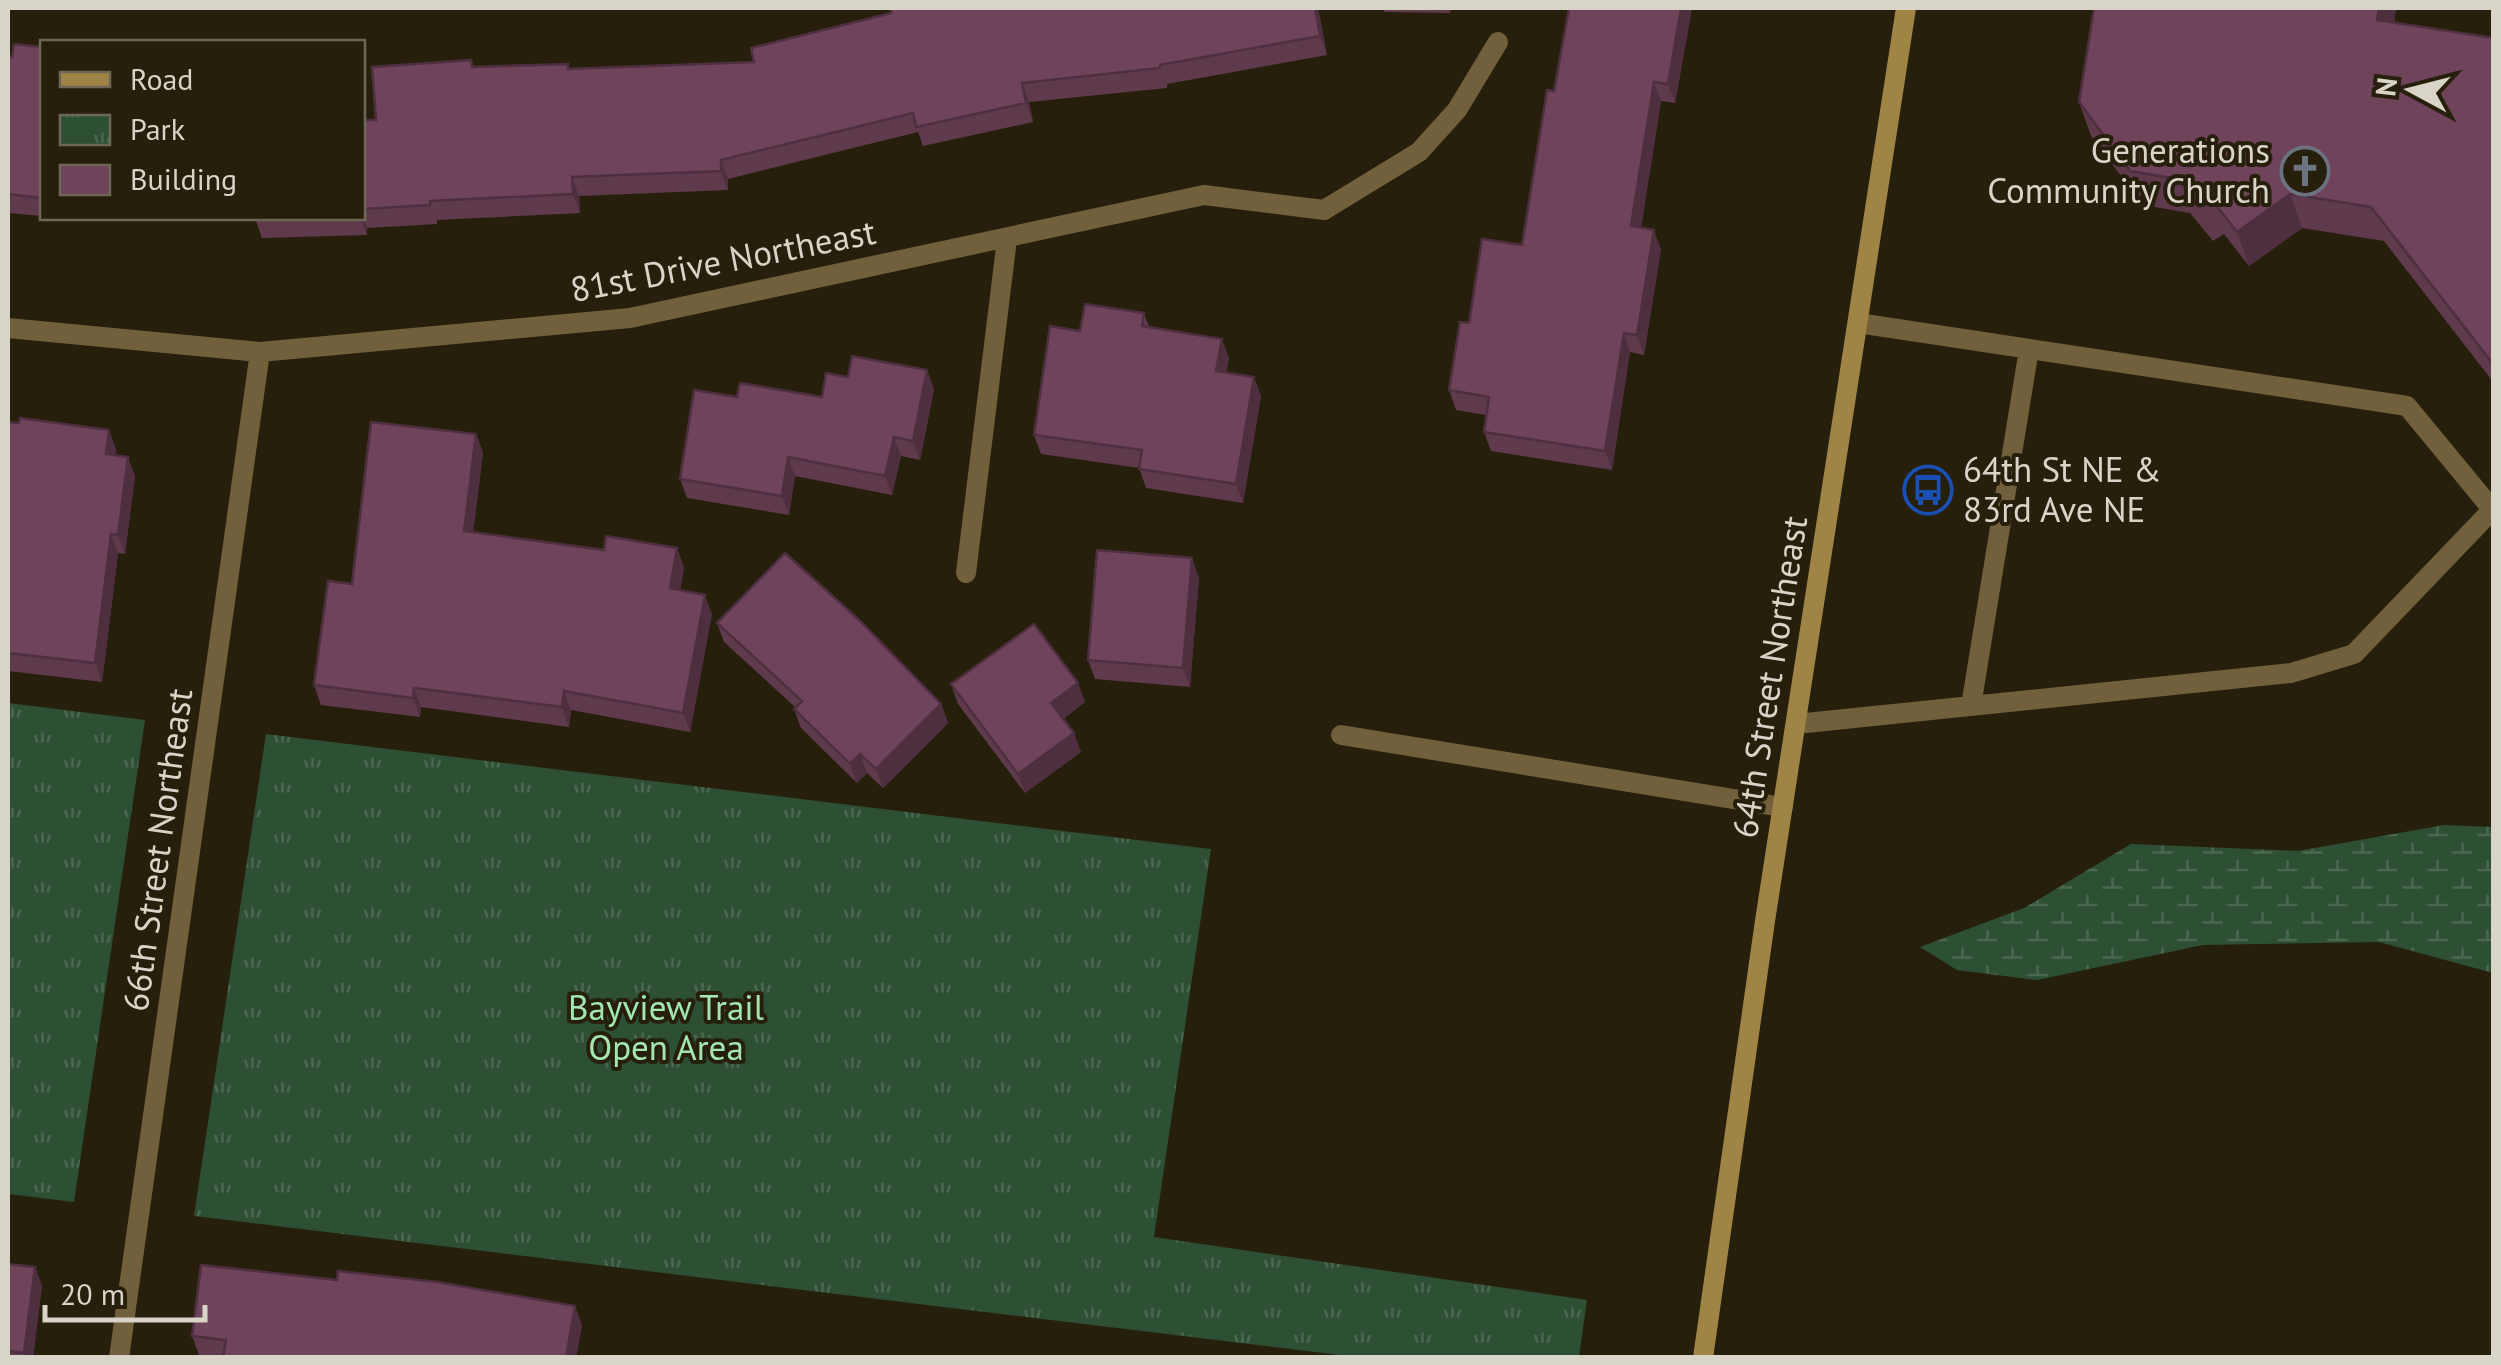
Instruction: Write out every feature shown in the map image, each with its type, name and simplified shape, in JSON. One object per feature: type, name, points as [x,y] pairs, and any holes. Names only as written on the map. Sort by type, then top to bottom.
[{"type":"main road","name":"64th Street Northeast","points":[[1703,1358],[1906,8]]},
{"type":"street","name":"81st Drive Northeast","points":[[8,328],[260,352],[630,318],[1204,195],[1324,210],[1419,152],[1457,110],[1498,42]]},
{"type":"street","points":[[966,573],[1007,238]]},
{"type":"street","points":[[1796,724],[2291,672],[2354,654],[2493,508],[2407,406],[1858,323]]},
{"type":"street","points":[[1971,706],[2029,349]]},
{"type":"street","name":"66th Street Northeast","points":[[120,1358],[260,352]]},
{"type":"street","points":[[1341,735],[1783,806]]},
{"type":"green space","points":[[8,703],[145,720],[74,1202],[8,1194]]},
{"type":"green space","name":"Bayview Trail Open Area","points":[[266,734],[1211,849],[1154,1237],[1587,1300],[1579,1357],[1356,1357],[194,1216]]},
{"type":"green space","points":[[2444,825],[2493,827],[2493,973],[2379,942],[2203,945],[2037,980],[1957,970],[1920,947],[2024,908],[2131,844],[2298,851]]},
{"type":"building","points":[[1315,8],[1320,36],[1160,68],[1022,83],[1026,103],[916,127],[913,113],[721,160],[721,171],[572,177],[573,194],[430,201],[430,205],[365,209],[365,120],[376,120],[372,67],[471,60],[472,67],[568,64],[568,69],[754,62],[751,48],[891,13],[891,9]]},
{"type":"building","points":[[1569,8],[1681,8],[1668,84],[1654,82],[1631,226],[1654,230],[1637,335],[1624,333],[1605,451],[1484,432],[1489,397],[1449,390],[1460,322],[1469,323],[1482,239],[1522,245],[1547,90],[1554,91]]},
{"type":"building","name":"Generations Community Church","points":[[2094,8],[2379,8],[2377,20],[2494,38],[2494,365],[2371,207],[2290,194],[2237,232],[2212,200],[2200,207],[2178,179],[2130,171],[2079,102]]},
{"type":"building","points":[[14,44],[40,47],[40,198],[8,194],[8,56],[12,57]]},
{"type":"building","points":[[1085,304],[1144,313],[1142,326],[1222,339],[1216,371],[1254,377],[1236,484],[1139,469],[1142,450],[1034,435],[1050,326],[1080,331]]},
{"type":"building","points":[[852,356],[927,370],[913,441],[894,437],[885,476],[788,457],[782,496],[680,479],[694,390],[737,397],[740,383],[822,397],[826,373],[848,377]]},
{"type":"building","points":[[20,418],[109,430],[106,454],[128,457],[118,535],[111,534],[95,663],[8,653],[8,422],[19,423]]},
{"type":"building","points":[[371,422],[476,434],[464,531],[604,550],[606,536],[677,548],[670,588],[705,595],[683,713],[564,691],[562,707],[414,688],[413,698],[314,685],[328,581],[352,584]]},
{"type":"building","points":[[1097,550],[1192,558],[1183,668],[1088,660]]},
{"type":"building","points":[[785,553],[859,620],[941,704],[876,769],[860,754],[850,764],[794,709],[802,701],[717,623]]},
{"type":"building","points":[[1034,624],[1078,683],[1051,703],[1074,733],[1018,774],[951,684]]},
{"type":"building","points":[[8,1264],[35,1267],[24,1353],[8,1351]]},
{"type":"building","points":[[201,1265],[337,1280],[338,1271],[437,1282],[575,1306],[566,1358],[223,1358],[226,1340],[192,1336]]},
{"type":"place","name":"Generations Community Church","points":[[2305,171]]},
{"type":"place","name":"64th St NE & 83rd Ave NE","points":[[1928,490]]}]
